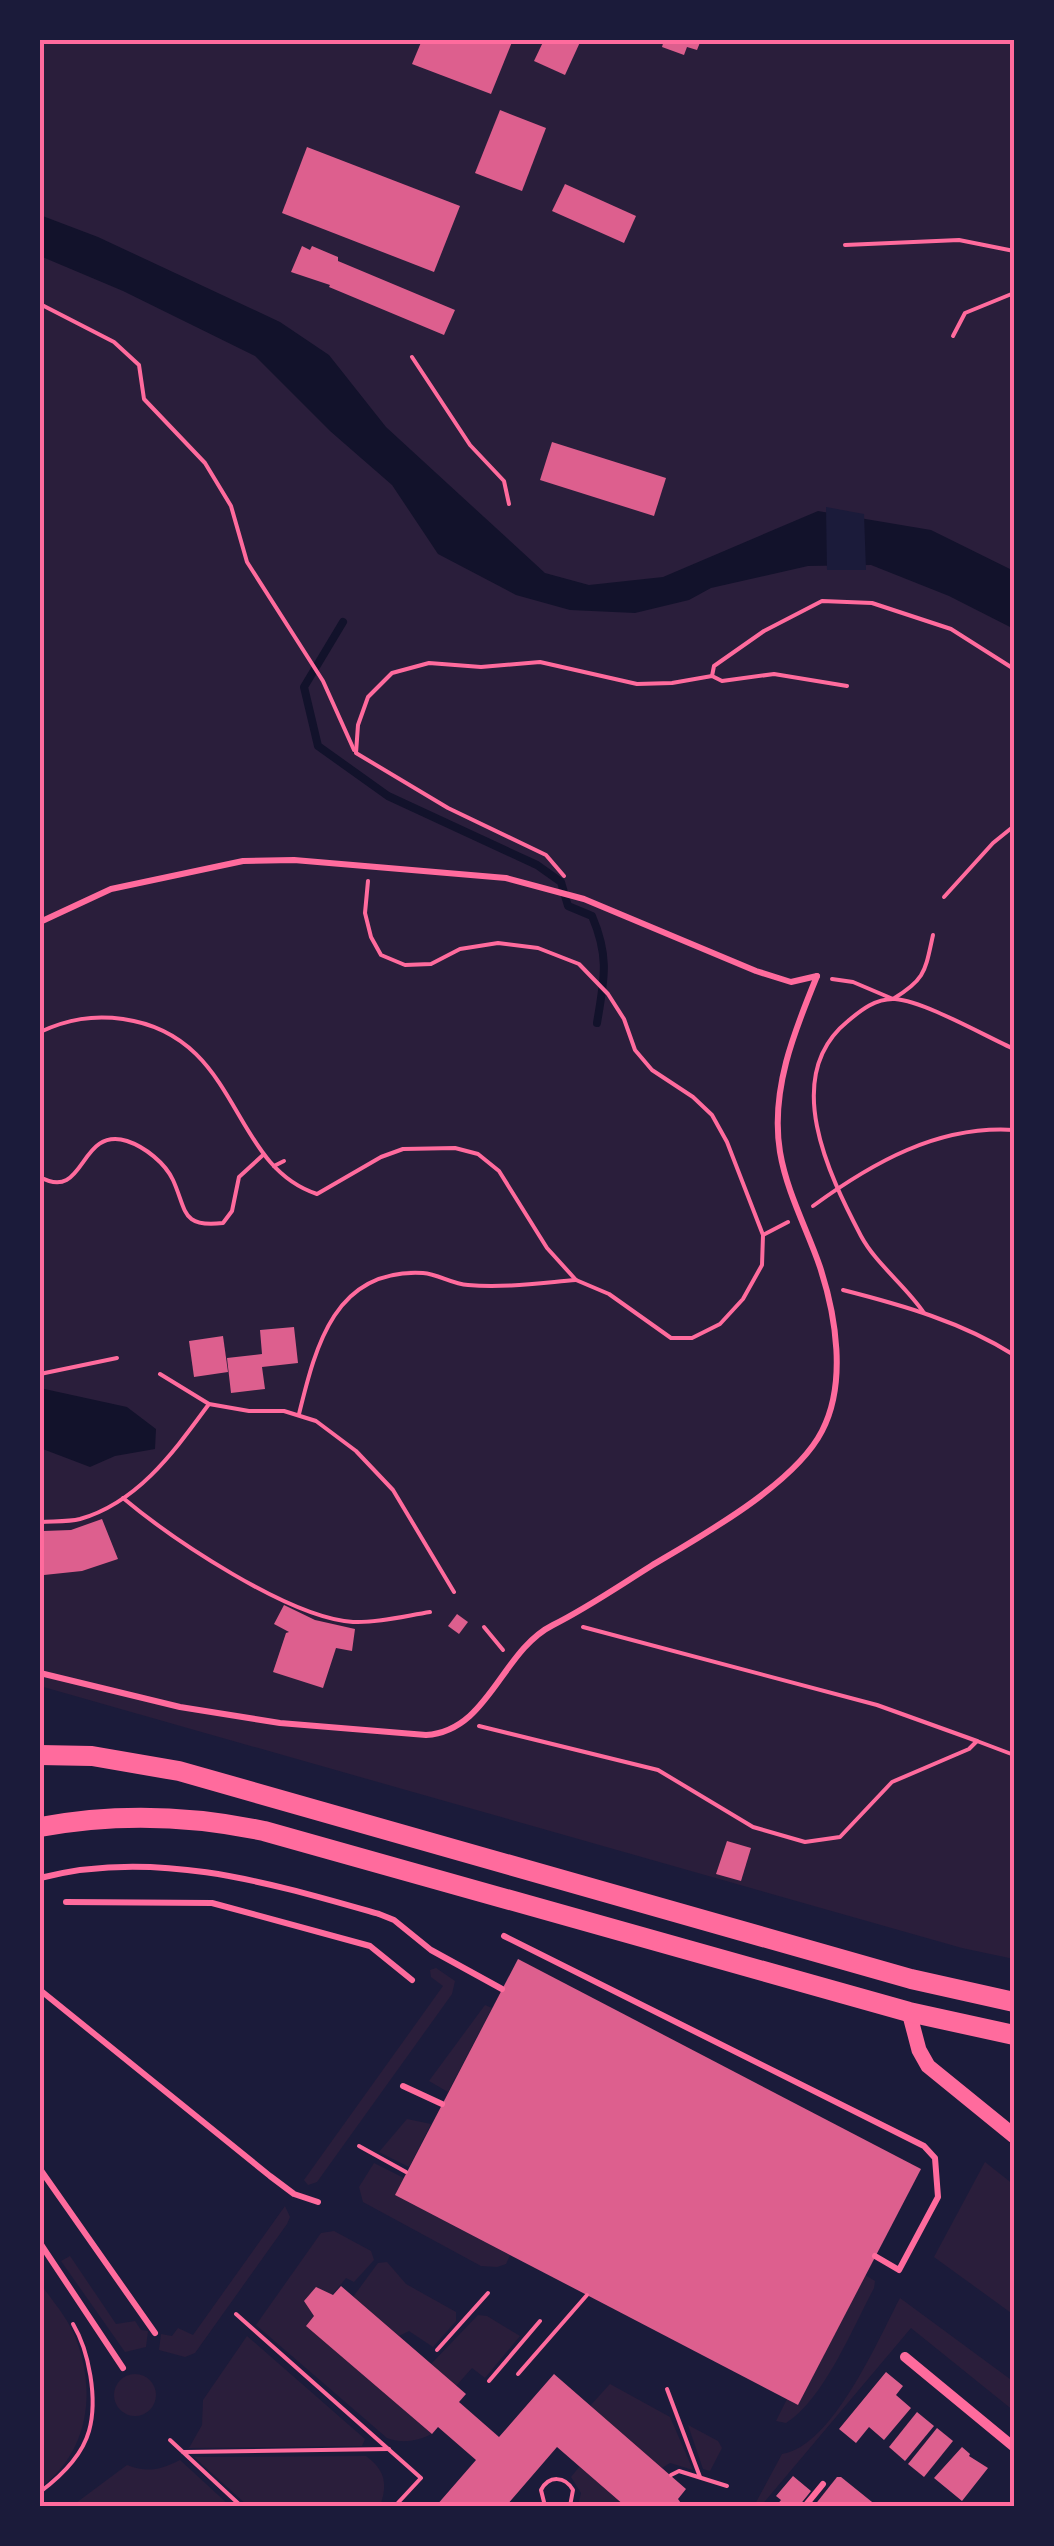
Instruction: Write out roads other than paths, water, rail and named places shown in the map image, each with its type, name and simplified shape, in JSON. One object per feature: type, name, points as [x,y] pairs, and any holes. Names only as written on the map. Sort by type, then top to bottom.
[{"type":"main road","points":[[40,1756],[92,1756],[179,1770],[911,1979],[1014,2002]]},
{"type":"main road","points":[[40,1827],[102,1818],[168,1817],[264,1831],[909,2012],[1014,2034]]},
{"type":"street","points":[[909,2012],[919,2050],[928,2066],[1014,2136]]},
{"type":"street","points":[[906,2356],[1014,2447]]},
{"type":"lane","points":[[40,922],[111,889],[226,864],[294,860],[506,878],[583,898],[791,982],[818,976],[794,1032],[778,1094],[780,1152],[798,1216],[824,1285],[835,1332],[835,1391],[823,1430],[800,1462],[738,1511],[572,1616],[539,1632],[512,1660],[467,1720],[450,1731],[426,1735],[280,1723],[180,1707],[40,1673]]},
{"type":"lane","points":[[40,1878],[125,1869],[184,1869],[244,1876],[394,1920],[458,1967],[502,1990]]},
{"type":"lane","points":[[66,1902],[212,1903],[370,1946],[412,1980]]},
{"type":"lane","points":[[504,1936],[924,2146],[935,2158],[938,2197],[900,2270],[876,2256]]},
{"type":"lane","points":[[40,1990],[270,2176],[294,2194],[318,2202]]},
{"type":"lane","points":[[403,2086],[442,2104]]},
{"type":"lane","points":[[40,2169],[155,2333]]},
{"type":"lane","points":[[40,2243],[124,2368]]},
{"type":"lane","points":[[805,2506],[823,2484]]},
{"type":"waterway","points":[[343,622],[304,687],[318,746],[388,796],[537,865],[561,882],[568,906],[592,916],[601,944],[603,981],[597,1023]]}]
